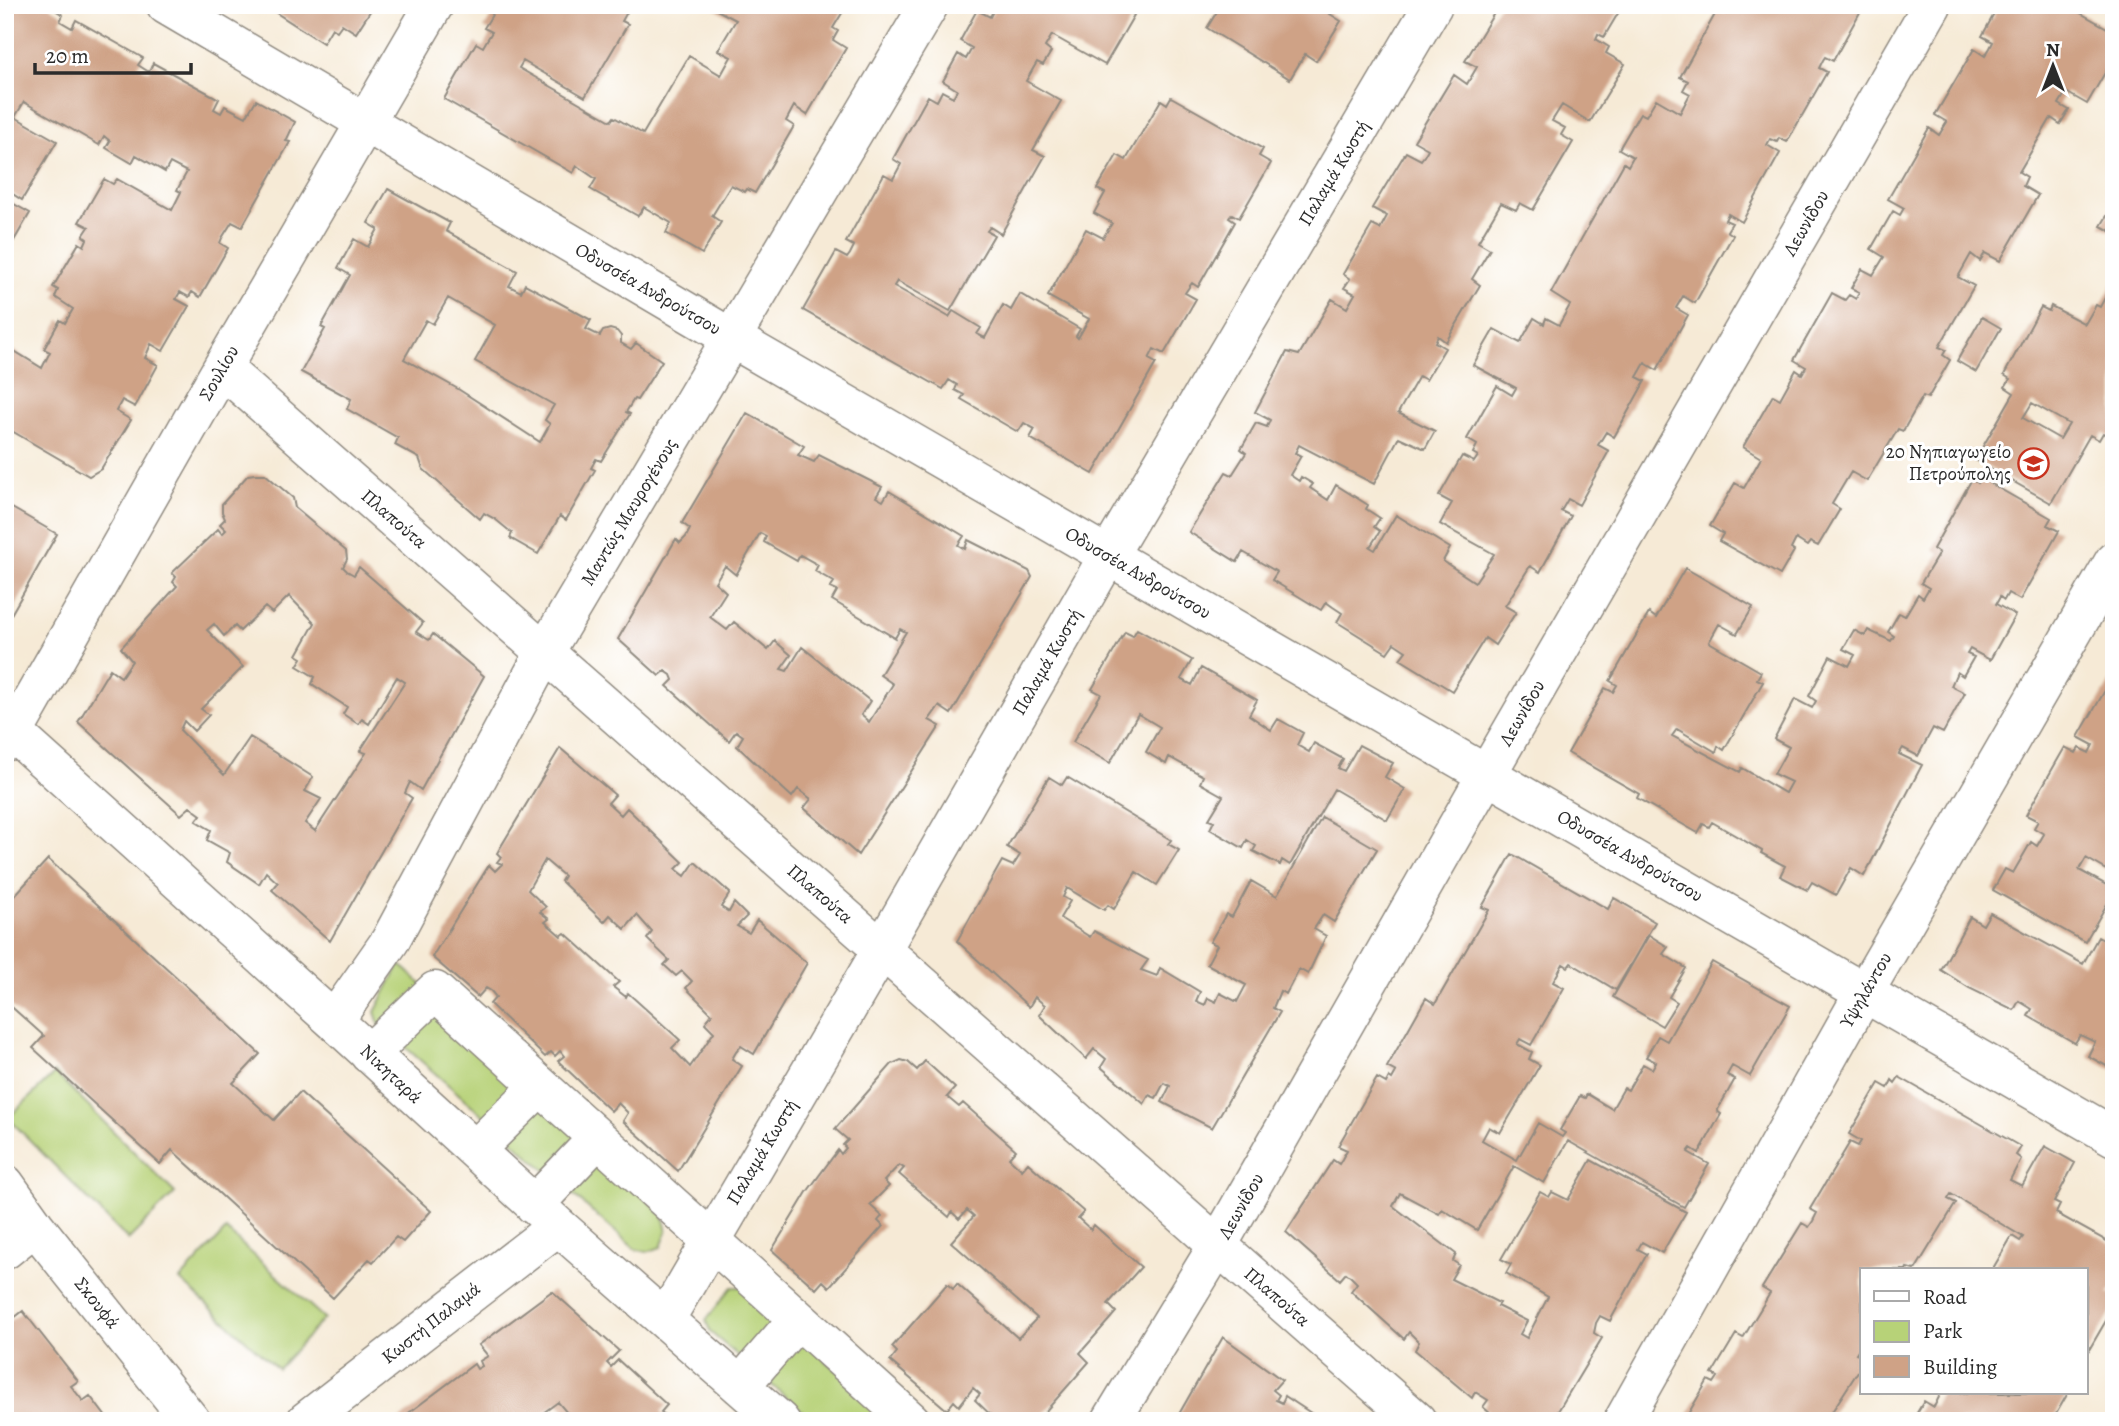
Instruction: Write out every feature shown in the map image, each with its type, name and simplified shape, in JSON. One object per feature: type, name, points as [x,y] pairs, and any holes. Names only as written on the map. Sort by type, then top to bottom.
[{"type":"street","name":"Οδυσσέα Ανδρούτσου","points":[[166,5],[733,339],[2114,1136]]},
{"type":"street","name":"Σουλίου","points":[[8,733],[434,5]]},
{"type":"street","name":"Μαντώς Μαυρογένους","points":[[334,1021],[390,941],[545,652],[929,5]]},
{"type":"street","name":"Παλαμά Κωστή","points":[[665,1320],[1108,556],[1433,5]]},
{"type":"street","name":"Λεωνίδου","points":[[1111,1421],[1218,1245],[1931,5]]},
{"type":"street","name":"Πλαπούτα","points":[[222,368],[1417,1421]]},
{"type":"street","name":"Υψηλάντου","points":[[1623,1421],[1865,991],[2114,561]]},
{"type":"street","name":"Νικηταρά","points":[[8,733],[780,1421]]},
{"type":"street","points":[[369,1054],[435,990],[911,1421]]},
{"type":"street","points":[[475,1150],[540,1086]]},
{"type":"street","name":"Κωστή Παλαμά","points":[[306,1421],[546,1215],[597,1139]]},
{"type":"street","name":"Σκουφά","points":[[5,1184],[35,1226],[191,1421]]},
{"type":"street","points":[[5,1250],[35,1226]]},
{"type":"street","points":[[740,1386],[798,1319]]},
{"type":"green space","points":[[400,964],[663,1215],[667,1232],[661,1247],[647,1252],[635,1249],[379,1024],[375,1012]]},
{"type":"green space","points":[[55,1073],[175,1193],[128,1240],[8,1118]]},
{"type":"green space","points":[[226,1230],[324,1318],[278,1369],[180,1280]]},
{"type":"green space","points":[[732,1287],[742,1287],[895,1421],[814,1421],[710,1332],[706,1320]]},
{"type":"building","points":[[5,5],[47,5],[63,15],[60,21],[72,28],[76,20],[143,58],[138,65],[149,72],[153,63],[219,99],[214,109],[221,113],[225,106],[246,117],[256,100],[295,122],[286,141],[290,142],[242,227],[232,222],[222,238],[220,243],[228,248],[200,297],[192,292],[189,297],[180,292],[176,299],[189,306],[163,351],[151,344],[145,358],[158,365],[135,407],[122,400],[116,411],[131,420],[101,469],[89,476],[5,427],[5,359],[11,349],[42,368],[50,352],[44,349],[60,320],[65,323],[73,309],[55,297],[58,290],[53,287],[79,243],[84,246],[87,239],[83,236],[89,227],[79,222],[104,179],[113,184],[117,179],[172,210],[181,192],[177,190],[187,172],[170,163],[165,172],[136,155],[132,163],[106,148],[110,141],[104,136],[99,145],[24,102],[15,117],[57,141],[22,200],[11,193],[7,200],[30,213],[5,256]]},
{"type":"building","points":[[264,5],[374,5],[356,33],[342,24],[337,31],[332,28],[323,43]]},
{"type":"building","points":[[498,5],[631,5],[622,21],[628,24],[585,97],[523,61],[519,68],[611,121],[614,117],[643,134],[689,56],[721,75],[731,57],[718,50],[736,20],[715,9],[717,5],[847,5],[833,28],[838,31],[833,40],[846,48],[807,115],[794,106],[786,121],[794,126],[755,193],[747,189],[745,192],[731,185],[712,216],[721,222],[702,254],[666,233],[671,223],[644,207],[638,216],[590,189],[596,179],[577,166],[573,173],[444,99],[476,43],[483,47],[492,32],[484,28]]},
{"type":"building","points":[[996,5],[1123,5],[1122,8],[1134,15],[1105,65],[1052,35],[1045,47],[1051,52],[1043,65],[1037,62],[1026,81],[1061,101],[1033,150],[1045,156],[1001,234],[990,227],[987,231],[994,235],[950,311],[897,281],[894,286],[949,317],[953,311],[981,328],[977,334],[985,338],[1003,305],[1011,310],[1020,294],[1080,329],[1076,336],[1078,338],[1089,319],[1048,296],[1086,229],[1103,238],[1112,223],[1094,213],[1105,193],[1097,189],[1117,155],[1126,160],[1161,100],[1167,104],[1171,97],[1263,149],[1259,156],[1271,163],[1239,218],[1232,214],[1229,218],[1235,222],[1198,287],[1192,283],[1185,293],[1196,299],[1164,354],[1154,349],[1149,359],[1156,363],[1093,474],[1030,438],[1035,429],[1024,423],[1018,432],[961,399],[964,395],[955,390],[957,385],[949,380],[943,389],[803,310],[836,252],[847,258],[850,254],[854,246],[846,242],[884,174],[893,179],[901,164],[893,159],[928,96],[937,101],[942,91],[953,97],[957,90],[943,81],[958,54],[966,59],[972,48],[960,41],[977,10],[990,17]]},
{"type":"building","points":[[1221,5],[1335,5],[1330,14],[1341,21],[1316,61],[1305,54],[1290,79],[1207,28]]},
{"type":"building","points":[[1499,5],[1623,5],[1604,37],[1598,34],[1596,39],[1609,47],[1606,53],[1625,64],[1590,122],[1562,105],[1552,121],[1565,128],[1561,135],[1573,142],[1533,210],[1520,203],[1516,210],[1501,203],[1478,242],[1490,249],[1472,279],[1480,285],[1446,342],[1438,336],[1435,342],[1445,348],[1426,380],[1419,376],[1398,413],[1435,431],[1425,449],[1399,437],[1374,484],[1299,445],[1295,453],[1301,456],[1290,475],[1299,481],[1301,477],[1313,484],[1310,488],[1328,500],[1336,485],[1368,505],[1366,509],[1380,518],[1374,527],[1380,531],[1370,547],[1375,550],[1396,515],[1450,548],[1443,561],[1475,582],[1494,554],[1440,524],[1452,503],[1439,496],[1462,456],[1474,462],[1478,456],[1473,453],[1477,445],[1467,439],[1497,386],[1512,395],[1516,388],[1473,365],[1494,329],[1520,343],[1534,318],[1544,324],[1546,318],[1559,325],[1570,305],[1551,293],[1624,163],[1628,166],[1633,157],[1619,149],[1640,113],[1646,116],[1656,99],[1680,113],[1690,94],[1683,90],[1688,81],[1680,77],[1718,9],[1726,14],[1729,8],[1724,5],[1864,5],[1833,61],[1825,57],[1823,60],[1819,68],[1827,72],[1787,142],[1779,138],[1777,142],[1770,139],[1767,145],[1780,153],[1742,222],[1728,214],[1725,220],[1732,223],[1727,231],[1733,235],[1695,303],[1683,296],[1676,308],[1688,315],[1657,370],[1645,363],[1637,377],[1645,381],[1614,437],[1606,432],[1598,445],[1609,451],[1579,505],[1568,499],[1561,511],[1571,516],[1540,572],[1530,566],[1505,606],[1516,612],[1495,645],[1485,638],[1452,691],[1400,659],[1406,651],[1394,643],[1387,653],[1337,622],[1342,613],[1326,602],[1321,610],[1272,580],[1277,572],[1243,552],[1237,562],[1189,532],[1226,472],[1232,475],[1246,453],[1241,449],[1256,423],[1267,427],[1270,420],[1255,412],[1287,352],[1299,355],[1332,299],[1347,308],[1355,294],[1344,288],[1350,279],[1343,274],[1372,225],[1380,229],[1387,216],[1372,208],[1406,152],[1421,160],[1424,156],[1428,149],[1414,141],[1454,75],[1467,84],[1477,67],[1465,61]]},
{"type":"building","points":[[1999,5],[2066,5],[2114,32],[2114,57],[2087,104],[2066,92],[2059,104],[2069,110],[2060,124],[2051,118],[2019,172],[2027,177],[2023,186],[2038,195],[2000,261],[1985,253],[1980,261],[1971,254],[1958,277],[1974,286],[1939,347],[1946,350],[1943,355],[1950,360],[1928,398],[1923,396],[1903,431],[1898,429],[1867,481],[1851,472],[1832,504],[1840,509],[1818,546],[1810,542],[1807,546],[1796,539],[1791,549],[1794,551],[1780,575],[1719,541],[1723,534],[1710,526],[1735,483],[1744,488],[1761,458],[1743,447],[1773,395],[1780,399],[1796,370],[1802,374],[1806,367],[1794,360],[1832,293],[1845,300],[1849,295],[1856,299],[1859,292],[1851,288],[1862,269],[1873,275],[1884,257],[1871,249],[1893,211],[1900,215],[1904,208],[1888,199],[1929,128],[1939,135],[1947,122],[1935,115],[1974,49],[1985,56],[1990,48],[1993,42],[1982,36]]},
{"type":"building","points":[[388,189],[450,223],[446,231],[517,271],[509,286],[521,292],[525,284],[591,320],[586,329],[600,336],[603,331],[617,331],[621,336],[621,343],[631,349],[636,343],[662,361],[626,412],[630,414],[601,461],[596,459],[591,468],[595,470],[566,520],[560,516],[538,554],[510,538],[512,533],[495,519],[484,513],[480,519],[423,469],[419,458],[395,445],[398,438],[347,409],[351,399],[301,372],[325,329],[321,327],[350,275],[338,268],[354,239],[368,247],[378,229],[368,223]],"holes":[[[448,298],[495,325],[475,361],[554,405],[545,420],[550,424],[540,442],[458,389],[404,359],[426,320],[433,324]]]},
{"type":"building","points":[[2114,204],[2114,233],[2101,226]]},
{"type":"building","points":[[2114,281],[2114,439],[2103,433],[2099,440],[2090,435],[2051,503],[1975,460],[2014,393],[2005,387],[2010,379],[2004,375],[2041,307],[2049,311],[2051,306],[2085,324],[2096,305],[2100,307]],"holes":[[[2032,403],[2069,424],[2060,439],[2023,418]]]},
{"type":"building","points":[[1982,317],[2001,328],[1976,372],[1957,361]]},
{"type":"building","points":[[747,413],[804,446],[798,455],[814,462],[819,455],[882,487],[876,497],[883,501],[889,491],[964,536],[958,545],[965,549],[968,540],[1029,571],[1032,577],[951,714],[939,706],[929,720],[940,726],[858,855],[804,808],[811,799],[798,789],[792,797],[737,746],[743,736],[736,731],[729,741],[667,686],[673,680],[671,675],[665,671],[659,676],[618,639],[676,539],[680,543],[686,537],[690,529],[682,523]],"holes":[[[760,533],[766,536],[764,542],[797,561],[800,555],[818,565],[815,571],[834,582],[830,588],[837,591],[832,600],[895,638],[900,629],[906,632],[880,675],[893,684],[869,722],[861,715],[870,701],[802,647],[787,671],[781,669],[791,655],[775,641],[768,650],[734,622],[727,630],[710,617],[726,592],[715,582],[725,566],[736,575]]]},
{"type":"building","points":[[265,474],[293,498],[295,508],[346,551],[347,559],[343,567],[347,571],[354,575],[359,567],[423,623],[416,632],[429,640],[433,634],[484,676],[421,790],[410,782],[405,793],[412,798],[330,941],[272,890],[278,883],[266,872],[259,884],[227,862],[230,853],[207,840],[211,830],[196,821],[201,815],[190,807],[181,815],[78,722],[110,669],[121,677],[132,661],[121,648],[177,586],[173,582],[176,577],[172,573],[218,529],[222,534],[226,530],[220,524],[225,519],[222,504],[248,475]],"holes":[[[289,596],[315,623],[297,655],[302,658],[297,666],[315,677],[312,684],[347,707],[343,714],[358,724],[362,719],[369,724],[397,677],[405,682],[360,751],[366,753],[315,831],[305,823],[321,799],[305,791],[313,777],[250,737],[224,775],[180,730],[184,721],[194,731],[209,715],[201,709],[243,667],[207,630],[214,624],[224,636],[235,626],[240,631],[265,607],[272,613]]]},
{"type":"building","points":[[1981,478],[2051,518],[2047,525],[2059,531],[2020,600],[2008,593],[2004,600],[2000,597],[1996,604],[2015,615],[1990,660],[1970,649],[1967,654],[1974,657],[1963,676],[1957,672],[1951,686],[1965,693],[1943,733],[1933,728],[1918,756],[1903,748],[1899,754],[1922,765],[1864,876],[1851,868],[1836,895],[1812,882],[1807,890],[1780,876],[1785,866],[1712,822],[1709,827],[1703,824],[1698,833],[1637,798],[1639,794],[1568,753],[1605,688],[1613,692],[1617,685],[1610,681],[1649,613],[1656,618],[1685,568],[1753,607],[1737,634],[1719,624],[1709,642],[1761,672],[1757,679],[1763,682],[1724,750],[1718,746],[1716,752],[1677,729],[1672,736],[1740,772],[1742,768],[1785,793],[1791,782],[1774,774],[1789,747],[1774,739],[1795,699],[1812,708],[1816,701],[1809,696],[1830,656],[1849,666],[1855,655],[1843,649],[1854,630],[1865,636],[1868,630],[1891,641],[1894,636],[1888,632],[1899,613],[1905,616],[1918,594],[1923,598],[1929,588],[1921,583],[1939,553],[1933,549],[1972,479],[1978,483]]},
{"type":"building","points":[[5,504],[57,534],[5,625]]},
{"type":"building","points":[[1137,629],[1192,660],[1181,679],[1192,685],[1201,668],[1257,700],[1249,715],[1271,730],[1278,719],[1303,733],[1297,745],[1309,752],[1314,743],[1343,759],[1338,768],[1344,771],[1359,745],[1393,763],[1385,777],[1405,789],[1387,820],[1334,789],[1290,865],[1282,860],[1280,865],[1253,851],[1256,846],[1247,840],[1243,848],[1210,829],[1214,821],[1209,819],[1223,796],[1200,783],[1203,776],[1169,757],[1166,764],[1146,752],[1160,727],[1138,714],[1110,763],[1073,742],[1101,694],[1092,689],[1125,632],[1133,636]]},
{"type":"building","points":[[2114,675],[2114,874],[2086,858],[2079,870],[2114,889],[2114,892],[2085,942],[1993,890],[2005,869],[2013,873],[2031,842],[2037,846],[2044,834],[2034,828],[2038,821],[2026,815],[2065,747],[2076,753],[2079,748],[2089,753],[2093,745],[2078,737]]},
{"type":"building","points":[[560,748],[615,795],[608,803],[621,815],[627,808],[683,862],[676,869],[685,876],[695,862],[730,893],[721,907],[729,912],[734,903],[747,916],[737,926],[749,933],[757,920],[807,963],[754,1054],[741,1046],[736,1052],[732,1059],[742,1066],[678,1171],[623,1121],[628,1113],[618,1103],[611,1111],[558,1061],[564,1056],[560,1051],[555,1056],[551,1052],[545,1057],[490,1004],[496,997],[491,991],[486,988],[478,997],[432,957],[489,865],[495,871],[502,864],[497,862],[501,857],[497,853]],"holes":[[[545,860],[564,876],[561,881],[604,922],[610,915],[625,929],[637,915],[652,932],[647,939],[669,960],[664,965],[676,976],[682,971],[692,981],[686,988],[712,1014],[705,1023],[714,1032],[690,1067],[672,1048],[680,1040],[628,993],[626,997],[613,987],[619,982],[565,933],[561,936],[545,922],[549,919],[540,912],[546,907],[528,890]]]},
{"type":"building","points":[[1049,777],[1062,785],[1067,777],[1171,840],[1168,844],[1179,850],[1157,885],[1136,872],[1114,909],[1108,905],[1104,910],[1067,888],[1063,897],[1070,901],[1060,918],[1090,937],[1094,931],[1148,960],[1141,970],[1157,976],[1160,968],[1200,992],[1196,1001],[1205,1005],[1208,998],[1216,1002],[1220,993],[1237,1002],[1246,985],[1207,964],[1217,945],[1210,942],[1226,914],[1232,917],[1251,881],[1277,896],[1322,817],[1377,849],[1334,922],[1323,915],[1314,929],[1326,936],[1308,974],[1299,969],[1286,994],[1280,991],[1273,1008],[1280,1012],[1212,1128],[1162,1102],[1170,1086],[1164,1083],[1156,1098],[1149,1095],[1144,1104],[1101,1067],[1106,1059],[1094,1049],[1086,1059],[1039,1015],[1045,1005],[1035,997],[1029,1007],[957,941],[1002,861],[1013,866],[1020,855],[1007,847]]},
{"type":"building","points":[[1512,854],[1608,909],[1614,898],[1655,922],[1616,990],[1571,963],[1568,967],[1563,964],[1553,982],[1564,988],[1531,1045],[1520,1039],[1517,1044],[1532,1052],[1529,1059],[1540,1065],[1500,1133],[1489,1127],[1482,1140],[1517,1160],[1538,1123],[1562,1137],[1565,1133],[1560,1130],[1580,1096],[1585,1098],[1587,1094],[1612,1109],[1624,1088],[1628,1090],[1643,1064],[1652,1069],[1656,1062],[1646,1057],[1658,1036],[1667,1041],[1712,962],[1790,1006],[1750,1076],[1732,1066],[1727,1075],[1735,1079],[1717,1111],[1721,1114],[1699,1153],[1691,1148],[1688,1152],[1709,1164],[1684,1207],[1568,1141],[1544,1183],[1514,1166],[1477,1230],[1442,1209],[1439,1214],[1400,1193],[1393,1206],[1456,1254],[1453,1261],[1459,1265],[1451,1279],[1499,1303],[1497,1306],[1527,1321],[1520,1334],[1527,1338],[1548,1297],[1506,1273],[1511,1264],[1501,1259],[1540,1192],[1549,1197],[1552,1192],[1568,1200],[1591,1160],[1686,1212],[1662,1253],[1642,1242],[1638,1249],[1647,1254],[1610,1321],[1600,1316],[1596,1323],[1594,1333],[1602,1338],[1552,1421],[1499,1421],[1483,1407],[1488,1400],[1475,1392],[1472,1398],[1415,1350],[1419,1342],[1409,1332],[1404,1339],[1351,1291],[1357,1283],[1351,1277],[1346,1273],[1340,1280],[1286,1232],[1333,1160],[1339,1164],[1342,1159],[1347,1150],[1338,1146],[1377,1078],[1386,1083],[1389,1077],[1392,1079],[1396,1072],[1387,1067],[1426,998],[1435,1004],[1489,910],[1482,907]]},
{"type":"building","points":[[48,859],[260,1054],[233,1083],[274,1120],[300,1092],[431,1211],[403,1242],[396,1237],[373,1262],[369,1259],[333,1298],[172,1150],[160,1164],[33,1048],[44,1036],[5,1001],[5,906]]},
{"type":"building","points":[[1990,913],[2083,964],[2098,937],[2114,946],[2114,1070],[2088,1056],[2095,1042],[2080,1035],[2075,1043],[2028,1016],[2032,1009],[2019,1001],[2014,1010],[1969,988],[1941,970],[1970,917],[1983,925]]},
{"type":"building","points":[[1649,935],[1668,947],[1663,954],[1686,968],[1669,997],[1677,1002],[1662,1026],[1613,997]]},
{"type":"building","points":[[901,1060],[917,1070],[925,1061],[955,1088],[947,1097],[959,1107],[963,1103],[1016,1150],[1009,1158],[1022,1170],[1028,1163],[1084,1212],[1078,1218],[1091,1230],[1094,1225],[1141,1267],[1108,1304],[1116,1312],[1080,1353],[1089,1362],[1037,1421],[997,1421],[975,1400],[980,1394],[973,1388],[959,1406],[954,1401],[947,1410],[890,1361],[897,1352],[892,1347],[947,1284],[953,1289],[957,1284],[1018,1338],[1037,1318],[951,1242],[974,1216],[967,1210],[959,1219],[952,1212],[949,1217],[899,1174],[904,1168],[899,1165],[884,1181],[889,1186],[870,1205],[882,1216],[878,1221],[883,1226],[829,1287],[823,1281],[816,1289],[772,1250],[807,1192],[838,1150],[841,1154],[846,1148],[843,1145],[848,1140],[835,1129],[892,1064]]},
{"type":"building","points":[[1899,1077],[2021,1147],[2016,1155],[2021,1159],[2010,1180],[2022,1186],[2045,1146],[2075,1163],[2054,1202],[2060,1205],[2056,1213],[2114,1245],[2114,1287],[2108,1293],[2114,1296],[2114,1307],[2088,1352],[2088,1268],[1993,1268],[2012,1236],[2020,1241],[2023,1237],[1951,1194],[1948,1199],[1956,1203],[1916,1268],[1860,1268],[1860,1347],[1856,1353],[1860,1355],[1860,1368],[1826,1421],[1684,1421],[1708,1380],[1714,1383],[1718,1377],[1712,1374],[1736,1334],[1743,1338],[1766,1300],[1770,1293],[1762,1288],[1802,1223],[1809,1227],[1813,1221],[1817,1213],[1810,1209],[1850,1142],[1858,1146],[1861,1141],[1849,1134],[1879,1083],[1888,1088],[1892,1080],[1895,1083]]},
{"type":"building","points":[[552,1291],[619,1351],[607,1363],[611,1367],[618,1360],[667,1405],[661,1412],[671,1421],[563,1421],[568,1414],[558,1402],[532,1421],[398,1421],[474,1364],[477,1369],[482,1366],[480,1361],[488,1356],[479,1345]]},
{"type":"building","points":[[23,1311],[78,1381],[71,1386],[83,1401],[90,1396],[109,1421],[5,1421],[5,1325]]},
{"type":"building","points":[[1223,1337],[1282,1380],[1273,1390],[1279,1395],[1276,1400],[1282,1403],[1285,1396],[1323,1421],[1175,1421]]},
{"type":"building","points":[[1940,1394],[2067,1394],[2052,1421],[1912,1421],[1924,1401],[1934,1407]]},
{"type":"place","name":"20 Νηπιαγωγείο Πετρούπολης","points":[[2034,463]]}]
